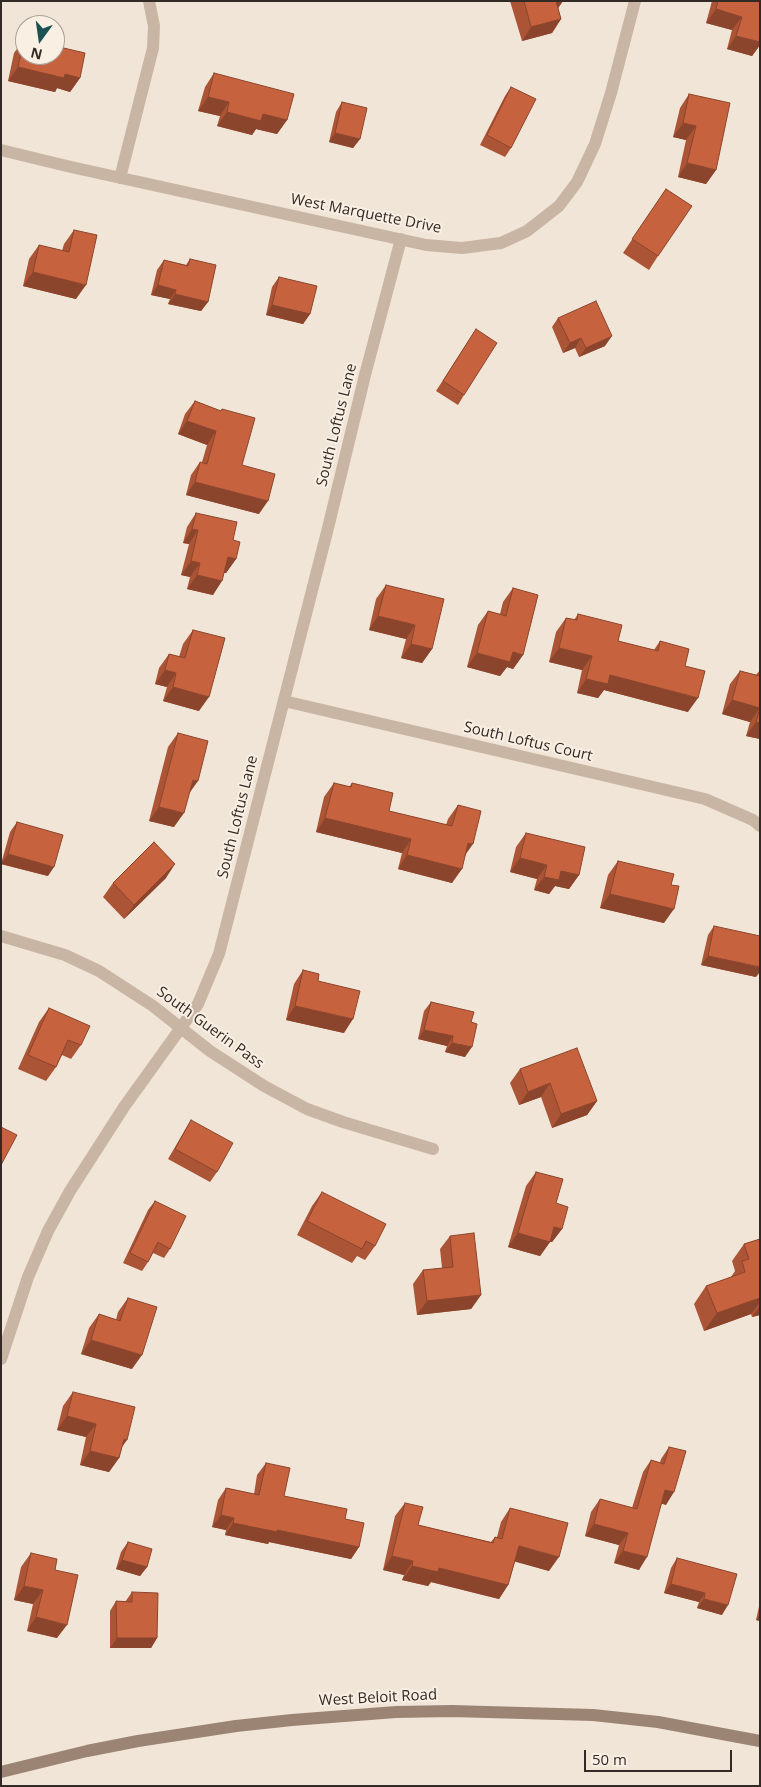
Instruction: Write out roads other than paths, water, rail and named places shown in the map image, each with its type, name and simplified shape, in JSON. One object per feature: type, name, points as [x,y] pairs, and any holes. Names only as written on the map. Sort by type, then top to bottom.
[{"type":"main road","name":"West Beloit Road","points":[[1,1772],[96,1750],[236,1726],[396,1712],[461,1711],[592,1715],[658,1722],[760,1741]]},
{"type":"street","points":[[120,178],[154,48],[154,26],[148,1]]},
{"type":"street","name":"West Marquette Drive","points":[[1,150],[120,178],[426,244],[462,248],[501,243],[527,230],[559,206],[577,182],[595,144],[611,93],[635,1]]},
{"type":"street","name":"South Loftus Lane","points":[[1,1359],[28,1277],[48,1232],[70,1191],[124,1107],[198,1004],[219,954],[401,239]]},
{"type":"street","name":"South Loftus Court","points":[[284,701],[705,799],[753,820],[760,826]]},
{"type":"street","name":"South Guerin Pass","points":[[1,936],[65,955],[99,971],[153,1006],[210,1051],[256,1081],[307,1109],[432,1149]]}]
